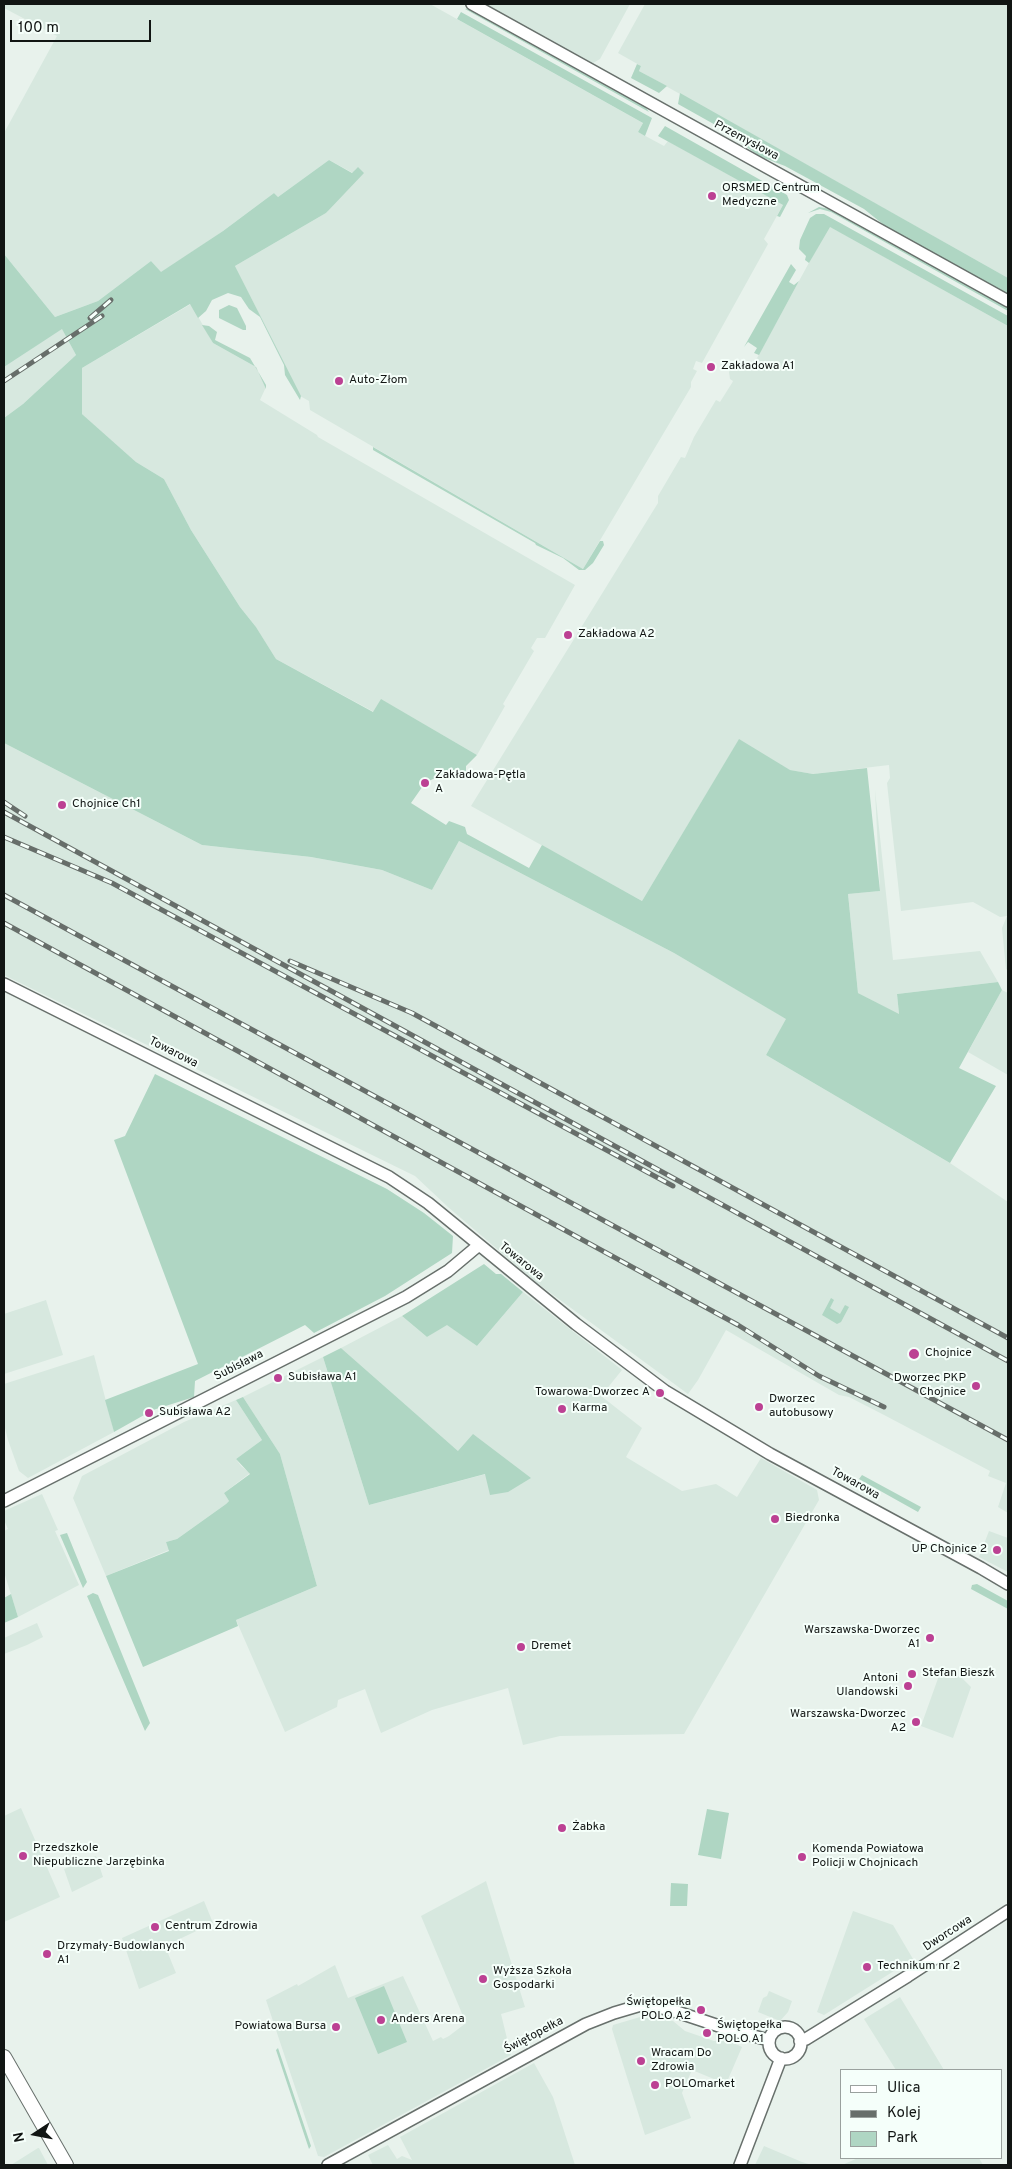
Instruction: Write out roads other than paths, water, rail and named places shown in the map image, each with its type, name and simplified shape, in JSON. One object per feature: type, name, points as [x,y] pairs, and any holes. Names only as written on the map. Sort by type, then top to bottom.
[{"type":"main road","points":[[4,2057],[66,2165]]},
{"type":"street","name":"Przemysłowa","points":[[472,4],[1008,301]]},
{"type":"street","name":"Towarowa","points":[[4,984],[389,1177],[422,1199],[576,1324],[666,1391],[754,1444],[1008,1584]]},
{"type":"street","name":"Subisława","points":[[4,1500],[406,1297],[448,1271],[479,1245]]},
{"type":"street","name":"Dworcowa","points":[[800,2041],[908,1976],[1008,1911]]},
{"type":"street","name":"Świętopełka","points":[[328,2165],[586,2024],[641,2005],[651,2005],[677,2012],[734,2031],[769,2040]]},
{"type":"street","points":[[786,2027],[796,2032],[800,2041],[800,2047],[796,2054],[790,2058],[782,2058],[772,2052],[769,2040],[776,2030],[786,2027]]},
{"type":"street","points":[[740,2165],[782,2058]]},
{"type":"railway","points":[[90,318],[111,300]]},
{"type":"railway","points":[[4,381],[102,316]]},
{"type":"railway","points":[[4,802],[25,816]]},
{"type":"railway","points":[[4,812],[1008,1361]]},
{"type":"railway","points":[[4,837],[112,883],[673,1186]]},
{"type":"railway","points":[[4,895],[1008,1440]]},
{"type":"railway","points":[[4,923],[738,1325],[819,1376],[884,1407]]},
{"type":"railway","points":[[290,961],[412,1013],[1008,1338]]},
{"type":"place","name":"ORSMED Centrum Medyczne","points":[[712,196]]},
{"type":"place","name":"Zakładowa A1","points":[[711,367]]},
{"type":"place","name":"Auto-Złom","points":[[339,381]]},
{"type":"place","name":"Zakładowa A2","points":[[568,635]]},
{"type":"place","name":"Zakładowa-Pętla A","points":[[425,783]]},
{"type":"place","name":"Chojnice Ch1","points":[[62,805]]},
{"type":"place","name":"Chojnice","points":[[914,1354]]},
{"type":"place","name":"Subisława A1","points":[[278,1378]]},
{"type":"place","name":"Dworzec PKP Chojnice","points":[[976,1386]]},
{"type":"place","name":"Towarowa-Dworzec A","points":[[660,1393]]},
{"type":"place","name":"Dworzec autobusowy","points":[[759,1407]]},
{"type":"place","name":"Karma","points":[[562,1409]]},
{"type":"place","name":"Subisława A2","points":[[149,1413]]},
{"type":"place","name":"Biedronka","points":[[775,1519]]},
{"type":"place","name":"UP Chojnice 2","points":[[997,1550]]},
{"type":"place","name":"Warszawska-Dworzec A1","points":[[930,1638]]},
{"type":"place","name":"Dremet","points":[[521,1647]]},
{"type":"place","name":"Stefan Bieszk","points":[[912,1674]]},
{"type":"place","name":"Antoni Ulandowski","points":[[908,1686]]},
{"type":"place","name":"Warszawska-Dworzec A2","points":[[916,1722]]},
{"type":"place","name":"Żabka","points":[[562,1828]]},
{"type":"place","name":"Przedszkole Niepubliczne Jarzębinka","points":[[23,1856]]},
{"type":"place","name":"Komenda Powiatowa Policji w Chojnicach","points":[[802,1857]]},
{"type":"place","name":"Centrum Zdrowia","points":[[155,1927]]},
{"type":"place","name":"Drzymały-Budowlanych A1","points":[[47,1954]]},
{"type":"place","name":"Technikum nr 2","points":[[867,1967]]},
{"type":"place","name":"Wyższa Szkoła Gospodarki","points":[[483,1979]]},
{"type":"place","name":"Świętopełka POLO A2","points":[[701,2010]]},
{"type":"place","name":"Anders Arena","points":[[381,2020]]},
{"type":"place","name":"Powiatowa Bursa","points":[[336,2027]]},
{"type":"place","name":"Świętopełka POLO A1","points":[[707,2033]]},
{"type":"place","name":"Wracam Do Zdrowia","points":[[641,2061]]},
{"type":"place","name":"POLOmarket","points":[[655,2085]]}]
